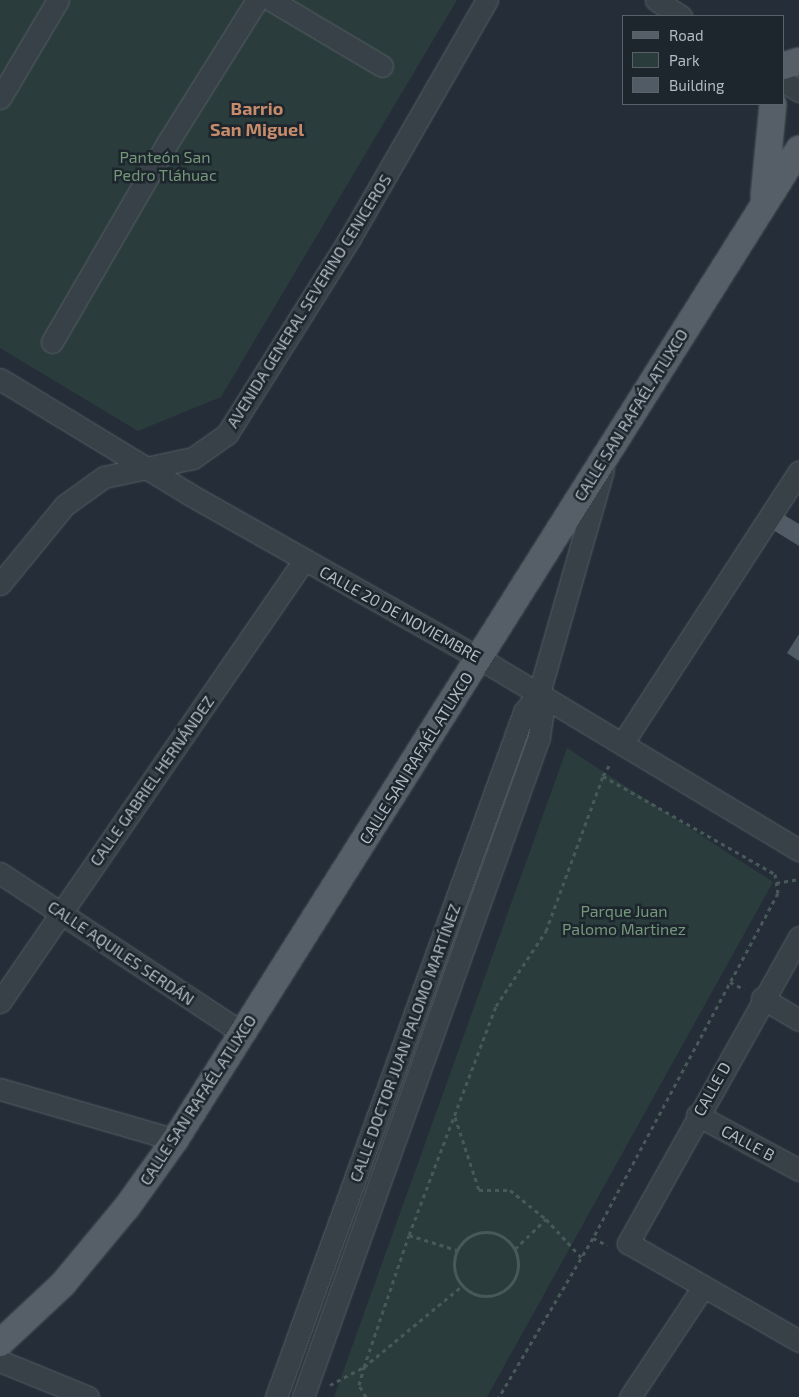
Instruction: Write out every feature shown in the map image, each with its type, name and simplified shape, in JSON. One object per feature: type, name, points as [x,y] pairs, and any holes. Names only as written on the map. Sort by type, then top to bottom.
[{"type":"main road","points":[[784,66],[799,61]]},
{"type":"main road","points":[[764,202],[772,105]]},
{"type":"main road","name":"CALLE SAN RAFAÉL ATLIXCO","points":[[0,1344],[62,1284],[127,1207],[175,1140],[799,148]]},
{"type":"street","points":[[0,98],[58,0]]},
{"type":"street","points":[[52,342],[166,144],[257,0]]},
{"type":"street","points":[[271,0],[382,66]]},
{"type":"street","name":"AVENIDA GENERAL SEVERINO CENICEROS","points":[[1,580],[65,504],[104,477],[145,466],[193,458],[227,434],[350,238],[488,0]]},
{"type":"street","points":[[656,0],[679,15]]},
{"type":"street","points":[[784,82],[799,91]]},
{"type":"street","name":"CALLE 20 DE NOVIEMBRE","points":[[0,379],[304,560],[539,693],[799,850]]},
{"type":"street","name":"CALLE DOCTOR JUAN PALOMO MARTÍNEZ","points":[[276,1397],[524,712],[539,693],[608,452]]},
{"type":"street","points":[[622,744],[799,471]]},
{"type":"street","name":"CALLE GABRIEL HERNÁNDEZ","points":[[0,1002],[304,560]]},
{"type":"street","name":"CALLE DOCTOR JUAN PALOMO MARTÍNEZ","points":[[303,1397],[539,737],[543,710],[539,693]]},
{"type":"street","name":"CALLE AQUILES SERDÁN","points":[[0,873],[243,1033]]},
{"type":"street","name":"CALLE D","points":[[703,1287],[628,1243],[762,998],[799,937]]},
{"type":"street","points":[[762,998],[799,1020]]},
{"type":"street","points":[[0,1089],[175,1140]]},
{"type":"street","name":"CALLE B","points":[[697,1115],[799,1170]]},
{"type":"street","points":[[630,1397],[703,1287],[799,1341]]},
{"type":"street","points":[[0,1361],[88,1397]]},
{"type":"path","points":[[366,1397],[359,1385],[364,1367],[409,1235],[496,1006],[546,931],[603,776],[775,874],[778,893],[582,1258],[499,1397]]},
{"type":"path","points":[[776,883],[799,879]]},
{"type":"path","points":[[455,1117],[479,1190],[510,1190],[546,1219],[582,1258]]},
{"type":"path","points":[[515,1249],[546,1219]]},
{"type":"path","points":[[488,1231],[499,1234],[515,1249],[518,1271],[508,1288],[499,1294],[479,1296],[462,1286],[454,1266],[457,1250],[467,1238],[488,1231]]},
{"type":"path","points":[[409,1235],[457,1250]]},
{"type":"path","points":[[324,1388],[364,1367],[462,1286]]},
{"type":"green space","name":"Panteón San Pedro Tláhuac","points":[[0,0],[457,0],[221,397],[138,431],[0,348]]},
{"type":"green space","name":"Parque Juan Palomo Martinez","points":[[567,748],[773,882],[487,1397],[334,1397]]},
{"type":"building","points":[[779,512],[799,524],[799,546],[770,528]]},
{"type":"building","points":[[799,634],[799,661],[787,653]]},
{"type":"district","name":"Barrio San Miguel","points":[[257,119]]}]
